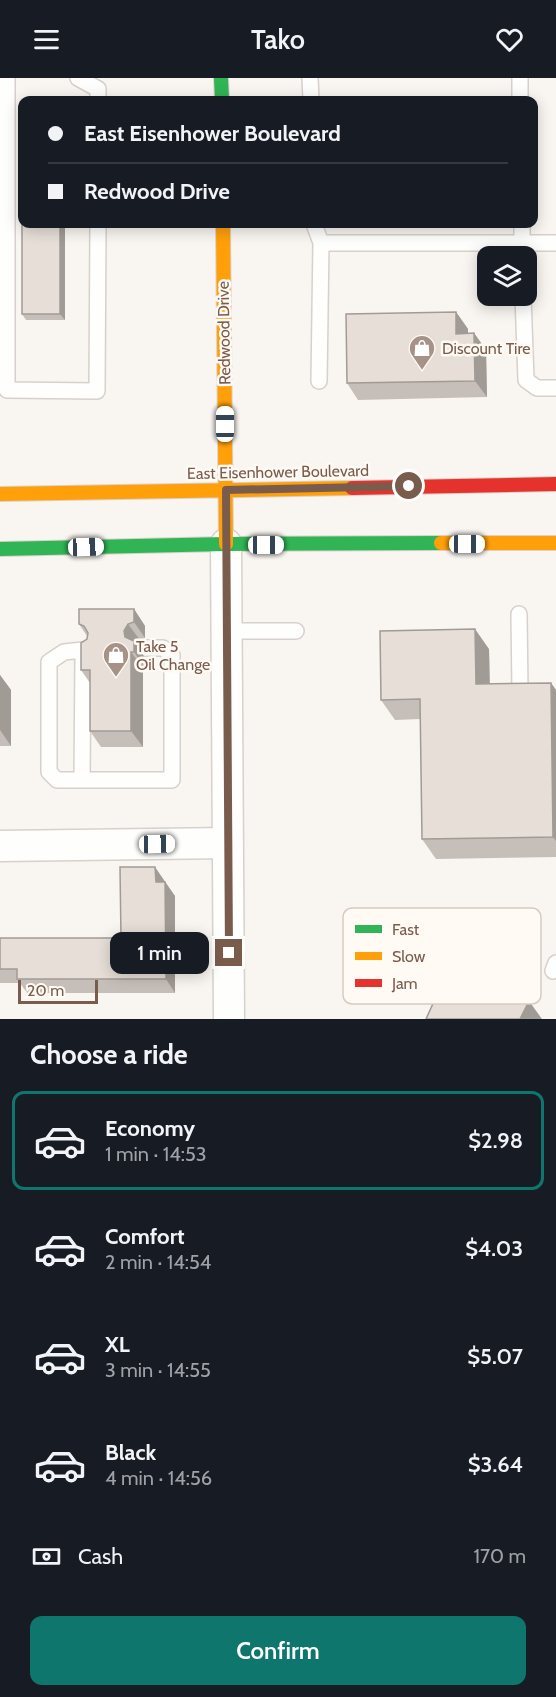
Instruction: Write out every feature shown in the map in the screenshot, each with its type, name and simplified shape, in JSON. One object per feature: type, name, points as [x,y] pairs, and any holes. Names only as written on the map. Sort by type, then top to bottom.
[{"type":"main road","points":[[221,78],[222,96]]},
{"type":"main road","name":"Redwood Drive","points":[[223,228],[226,544]]},
{"type":"main road","name":"East Eisenhower Boulevard","points":[[0,494],[556,484]]},
{"type":"main road","points":[[0,549],[226,544],[556,543]]},
{"type":"street","name":"Redwood Drive","points":[[226,544],[229,1019]]},
{"type":"street","points":[[0,846],[228,843]]},
{"type":"lane","points":[[8,78],[4,390],[97,391],[98,228]]},
{"type":"lane","points":[[78,78],[98,89],[98,96]]},
{"type":"lane","points":[[310,78],[311,96]]},
{"type":"lane","points":[[520,78],[520,96]]},
{"type":"lane","points":[[315,228],[321,243],[319,381]]},
{"type":"lane","points":[[522,228],[522,246]]},
{"type":"lane","points":[[321,243],[477,248]]},
{"type":"lane","points":[[537,247],[556,243]]},
{"type":"lane","points":[[523,306],[526,380],[537,388],[556,388]]},
{"type":"lane","points":[[519,614],[520,692]]},
{"type":"lane","points":[[227,631],[296,631]]},
{"type":"lane","points":[[82,780],[87,650],[64,652],[49,662],[49,772],[57,780],[82,780],[172,780],[172,655],[163,648],[145,648]]},
{"type":"building","points":[[22,228],[60,228],[60,314],[22,314]]},
{"type":"building","name":"Discount Tire","points":[[456,312],[456,334],[474,333],[475,381],[347,383],[346,314]]},
{"type":"building","name":"Take 5 Oil Change","points":[[79,609],[134,609],[134,622],[128,624],[124,631],[125,637],[134,641],[134,652],[131,652],[131,731],[90,731],[90,670],[81,670],[81,643],[87,639],[88,633],[84,626],[79,624]]},
{"type":"building","points":[[475,629],[476,684],[551,683],[553,837],[422,839],[420,699],[381,700],[380,631]]},
{"type":"building","points":[[120,867],[155,867],[156,882],[165,882],[166,979],[17,979],[17,969],[0,969],[0,938],[121,938]]},
{"type":"building","points":[[433,1004],[528,1004],[520,1019],[426,1019]]},
{"type":"traffic: fast","points":[[221,78],[222,96]]},
{"type":"traffic: fast","points":[[0,549],[226,544],[441,543]]},
{"type":"traffic: slow","points":[[223,228],[226,544]]},
{"type":"traffic: slow","points":[[0,494],[352,488]]},
{"type":"traffic: slow","points":[[441,543],[556,543]]},
{"type":"traffic: jam","points":[[352,488],[556,484]]},
{"type":"place","name":"Discount Tire","points":[[422,371]]},
{"type":"place","name":"Take 5 Oil Change","points":[[116,678]]},
{"type":"route","points":[[229,953],[226,490],[409,486]]}]
